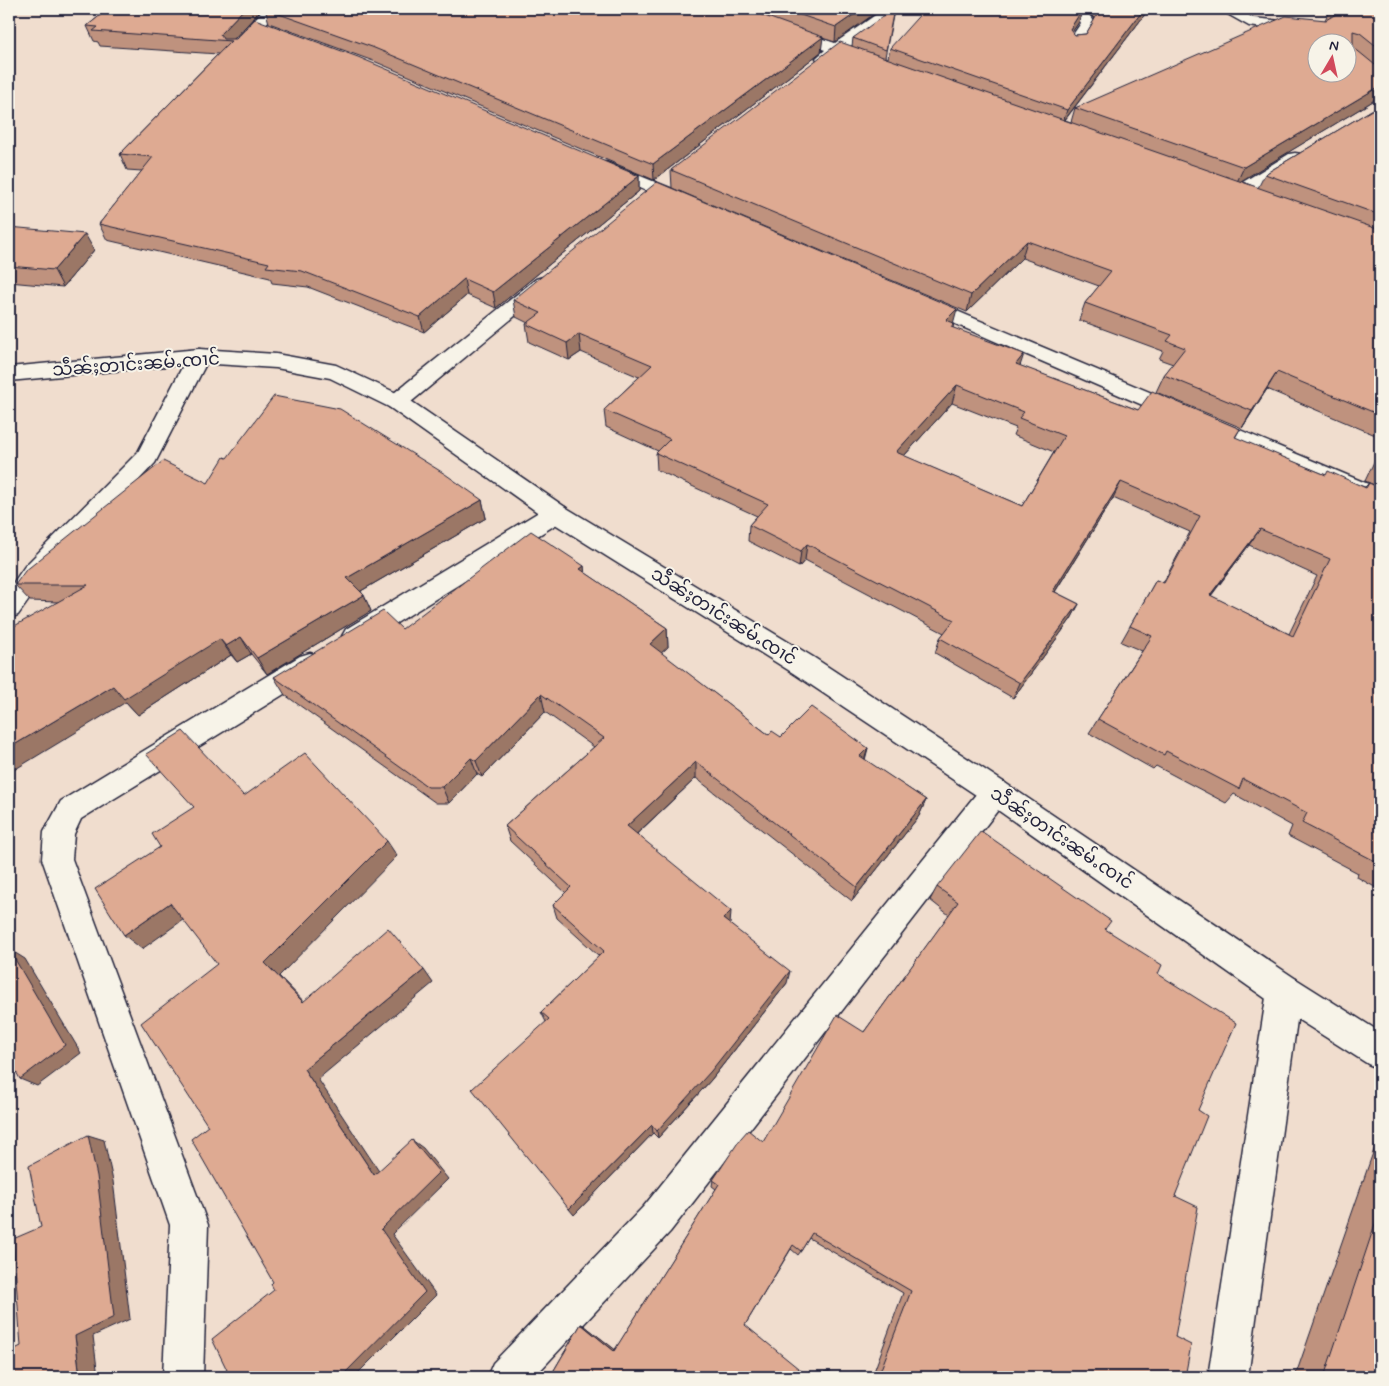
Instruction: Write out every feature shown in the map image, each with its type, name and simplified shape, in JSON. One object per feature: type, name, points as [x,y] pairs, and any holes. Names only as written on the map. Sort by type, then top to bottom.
[{"type":"main road","points":[[235,50],[272,9]]},
{"type":"main road","points":[[723,9],[883,66]]},
{"type":"main road","points":[[812,67],[893,9]]},
{"type":"main road","points":[[1056,9],[1086,17],[1088,23],[1076,42]]},
{"type":"main road","points":[[1229,9],[1248,22],[1318,30],[1306,16]]},
{"type":"main road","points":[[257,26],[276,33]]},
{"type":"main road","points":[[1239,192],[1305,152]]},
{"type":"main road","points":[[585,158],[703,208]]},
{"type":"main road","points":[[642,201],[673,177]]},
{"type":"main road","points":[[1220,185],[1256,198]]},
{"type":"main road","points":[[397,402],[558,270]]},
{"type":"main road","points":[[904,295],[1380,499]]},
{"type":"main road","points":[[9,608],[34,573],[147,457],[199,356]]},
{"type":"main road","name":"သဵၼ်ႈတၢင်းၼမ်ႉၸၢင်","points":[[9,374],[199,356],[276,361],[336,372],[397,402],[556,513],[803,665],[995,792],[1284,991],[1380,1052]]},
{"type":"main road","points":[[182,1377],[189,1225],[57,859],[59,832],[71,810],[556,513]]},
{"type":"main road","points":[[507,1377],[657,1219],[995,792]]},
{"type":"main road","points":[[1228,1377],[1284,991]]},
{"type":"building","points":[[108,9],[244,9],[220,34],[223,39],[236,39],[255,19],[358,57],[639,176],[493,292],[464,279],[420,317],[302,271],[266,267],[269,263],[99,224],[153,157],[120,154],[231,41],[93,31],[98,27],[87,26]]},
{"type":"building","points":[[265,9],[745,9],[823,37],[653,164],[372,47]]},
{"type":"building","points":[[783,9],[862,9],[836,27]]},
{"type":"building","points":[[893,9],[886,50],[853,38]]},
{"type":"building","points":[[925,9],[1079,9],[1082,10],[1070,29],[1075,35],[1086,34],[1099,9],[1144,9],[1067,110],[890,48]]},
{"type":"building","points":[[1330,9],[1380,9],[1380,49],[1360,33],[1353,31],[1306,32],[1306,82],[1356,82],[1356,49],[1380,69],[1380,86],[1244,167],[1075,108],[1286,16],[1326,20],[1336,14]]},
{"type":"building","points":[[840,42],[1380,230],[1380,415],[1277,372],[1252,411],[1164,375],[1185,348],[1167,341],[1172,335],[1085,303],[1111,271],[1027,241],[971,295],[671,170]]},
{"type":"building","points":[[1380,105],[1380,215],[1265,174]]},
{"type":"building","points":[[657,182],[957,309],[946,320],[954,323],[951,327],[1024,354],[1016,364],[1138,410],[1152,391],[1240,429],[1235,437],[1326,475],[1328,471],[1366,488],[1369,483],[1380,488],[1380,868],[1374,864],[1375,861],[1302,823],[1307,813],[1243,779],[1239,789],[1166,751],[1164,755],[1098,719],[1152,636],[1130,626],[1156,580],[1164,583],[1200,516],[1121,482],[1053,591],[1079,604],[1020,683],[940,638],[954,620],[807,544],[801,551],[749,525],[768,504],[656,453],[670,439],[604,410],[652,365],[579,334],[567,343],[526,324],[541,313],[513,300]],"holes":[[[957,385],[1024,412],[1019,418],[1064,436],[1022,506],[896,452]],[[1260,529],[1330,559],[1293,636],[1210,595]]]},
{"type":"building","points":[[9,227],[85,234],[54,270],[9,266]]},
{"type":"building","points":[[274,396],[340,409],[445,474],[482,500],[347,578],[364,595],[257,658],[241,637],[226,646],[220,639],[124,699],[113,686],[9,748],[9,629],[88,585],[15,585],[25,571],[163,461],[208,483],[224,457],[227,458]]},
{"type":"building","points":[[531,531],[584,566],[580,569],[667,628],[650,644],[769,735],[772,731],[781,737],[811,707],[868,748],[860,756],[926,800],[857,887],[696,762],[627,826],[731,911],[723,919],[790,971],[711,1071],[657,1131],[652,1125],[569,1209],[472,1089],[549,1019],[541,1012],[604,951],[553,905],[571,887],[505,826],[604,738],[541,694],[476,761],[471,758],[442,787],[428,787],[274,677],[383,611],[402,629]]},
{"type":"building","points":[[183,731],[244,796],[305,753],[387,841],[265,963],[303,1002],[388,928],[424,970],[304,1069],[374,1175],[412,1140],[439,1172],[381,1229],[425,1292],[341,1377],[218,1377],[227,1370],[212,1339],[274,1290],[271,1284],[273,1282],[191,1139],[208,1126],[141,1023],[217,964],[170,903],[124,935],[95,889],[160,847],[152,834],[194,807],[146,754]]},
{"type":"building","points":[[981,831],[1111,921],[1105,929],[1162,965],[1158,974],[1236,1023],[1198,1110],[1207,1116],[1175,1196],[1198,1207],[1175,1337],[1191,1345],[1185,1377],[878,1377],[911,1291],[812,1233],[801,1251],[793,1245],[745,1325],[809,1377],[550,1377],[581,1324],[614,1351],[719,1184],[713,1180],[741,1138],[748,1130],[763,1142],[837,1015],[864,1032],[958,902],[937,887]]},
{"type":"building","points":[[9,949],[65,1045],[20,1079],[9,1059]]},
{"type":"building","points":[[88,1135],[97,1176],[114,1317],[75,1336],[80,1377],[9,1377],[9,1352],[21,1346],[13,1239],[41,1227],[29,1166]]},
{"type":"building","points":[[1380,1209],[1380,1377],[1324,1377]]},
{"type":"building","points":[[830,1372],[839,1377],[828,1377]]},
{"type":"building","points":[[862,1372],[871,1377],[861,1377]]}]
